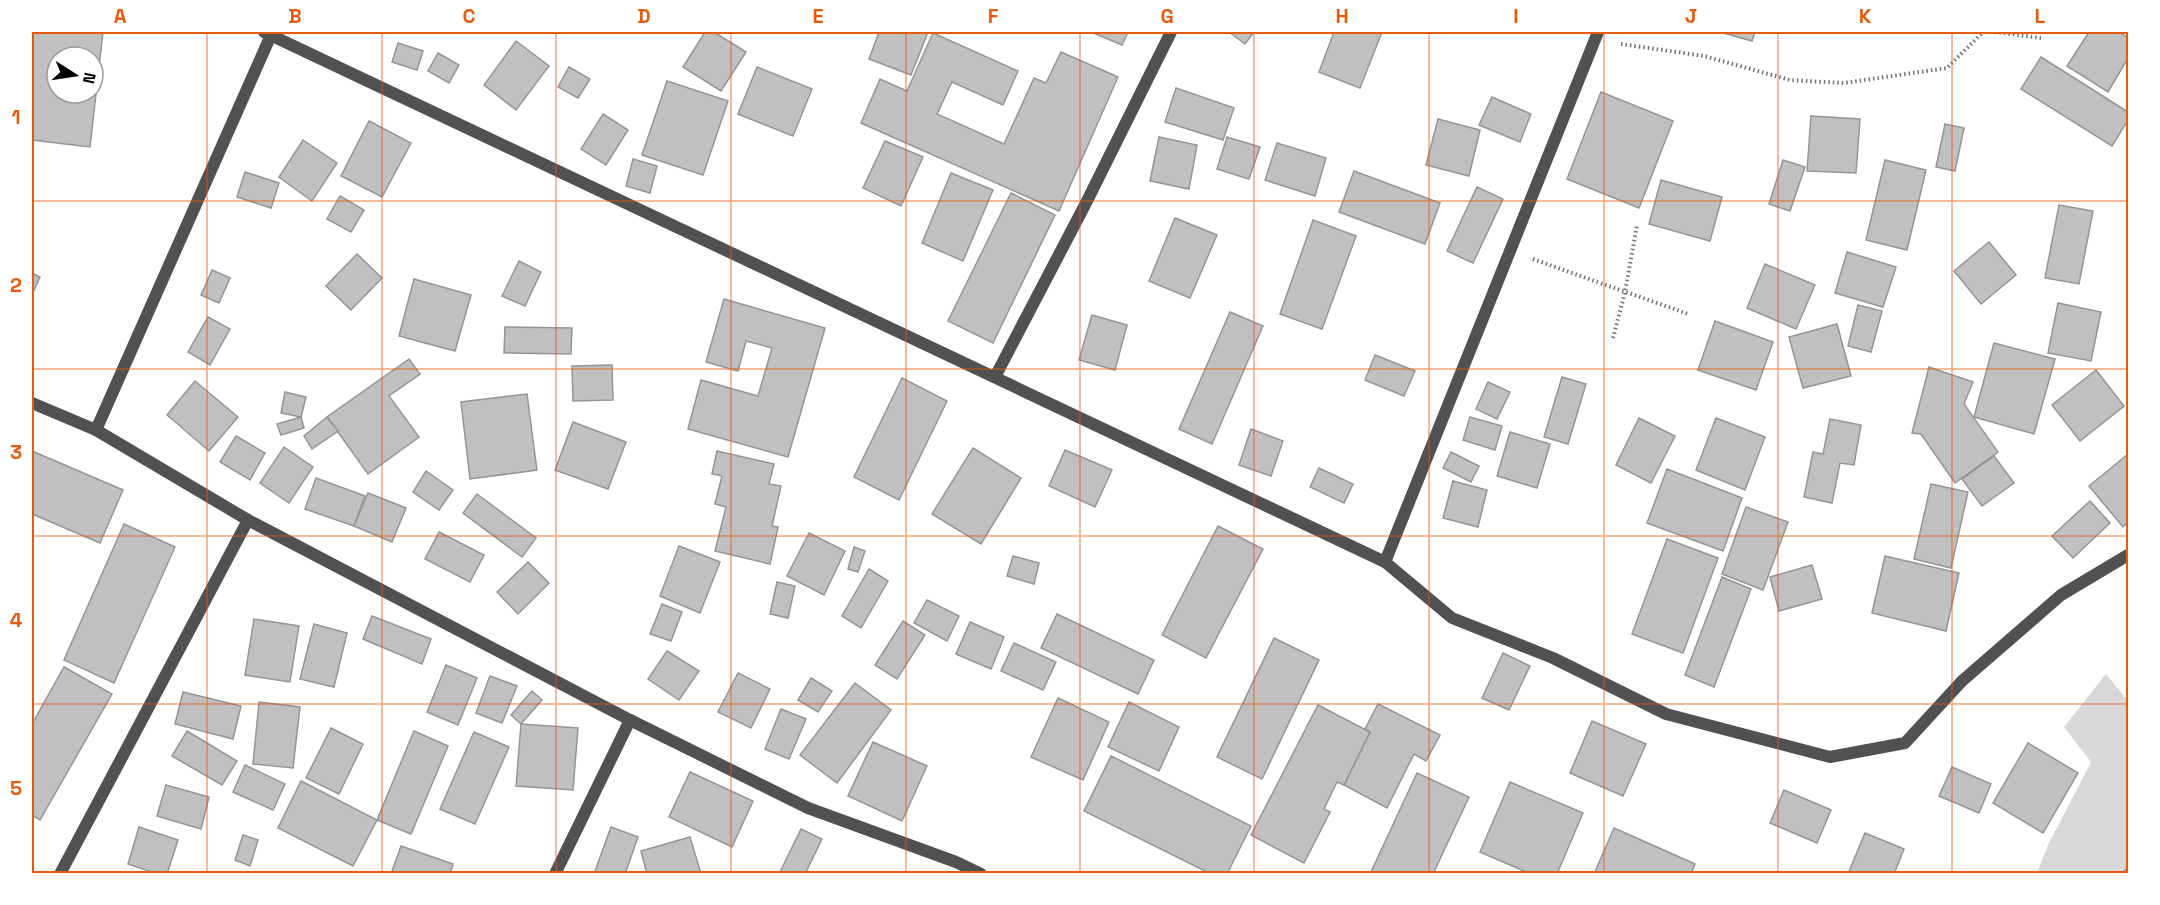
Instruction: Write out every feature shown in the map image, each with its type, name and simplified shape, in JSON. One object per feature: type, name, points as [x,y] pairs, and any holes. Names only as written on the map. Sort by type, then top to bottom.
[{"type":"street","points":[[994,377],[1087,201],[1171,32]]},
{"type":"street","points":[[96,430],[268,33],[1385,562],[1452,618],[1553,658],[1666,714],[1830,757],[1905,743],[1962,681],[2061,595],[2128,555]]},
{"type":"street","points":[[1385,562],[1596,36]]},
{"type":"street","points":[[32,403],[96,430],[248,520],[630,720],[808,808],[981,873]]},
{"type":"street","points":[[60,873],[248,520]]},
{"type":"street","points":[[555,873],[630,720]]},
{"type":"path","points":[[1596,36],[1704,56],[1790,80],[1844,83],[1947,68],[1983,32]]},
{"type":"path","points":[[1995,32],[2041,38]]},
{"type":"path","points":[[1613,338],[1625,292],[1637,225]]},
{"type":"path","points":[[1510,251],[1688,314]]},
{"type":"shaded area","points":[[2106,674],[2128,701],[2128,873],[2037,873],[2048,845],[2091,762],[2064,727]]},
{"type":"building","points":[[32,32],[103,32],[102,45],[45,45],[45,105],[95,105],[90,147],[32,140]]},
{"type":"building","points":[[705,32],[714,32],[746,52],[721,91],[683,67]]},
{"type":"building","points":[[879,32],[928,32],[911,75],[869,59]]},
{"type":"building","points":[[1091,32],[1128,32],[1122,45]]},
{"type":"building","points":[[1229,32],[1254,32],[1245,44]]},
{"type":"building","points":[[1334,32],[1382,32],[1360,88],[1319,72]]},
{"type":"building","points":[[1720,32],[1755,32],[1752,41]]},
{"type":"building","points":[[2089,32],[2119,32],[2128,38],[2128,58],[2108,92],[2067,66]]},
{"type":"building","points":[[933,33],[1018,71],[1003,105],[952,82],[937,114],[1004,144],[1034,78],[1046,83],[1061,52],[1118,77],[1059,211],[861,123],[880,79],[907,91]]},
{"type":"building","points":[[516,41],[549,66],[516,110],[484,85]]},
{"type":"building","points":[[398,43],[423,51],[417,70],[392,62]]},
{"type":"building","points":[[438,53],[459,65],[449,83],[428,71]]},
{"type":"building","points":[[2041,57],[2128,112],[2128,120],[2112,146],[2021,89]]},
{"type":"building","points":[[569,67],[590,79],[578,98],[558,87]]},
{"type":"building","points":[[757,67],[812,89],[793,136],[738,114]]},
{"type":"building","points":[[667,81],[728,101],[703,175],[642,155]]},
{"type":"building","points":[[1176,88],[1234,108],[1223,140],[1165,122]]},
{"type":"building","points":[[1601,92],[1673,121],[1639,208],[1567,179]]},
{"type":"building","points":[[1492,97],[1531,114],[1520,142],[1479,125]]},
{"type":"building","points":[[603,114],[628,130],[606,165],[581,149]]},
{"type":"building","points":[[1811,116],[1860,119],[1856,173],[1807,171]]},
{"type":"building","points":[[1438,119],[1480,130],[1469,176],[1426,165]]},
{"type":"building","points":[[369,121],[411,143],[382,197],[341,176]]},
{"type":"building","points":[[1945,124],[1964,128],[1955,171],[1936,167]]},
{"type":"building","points":[[1159,137],[1197,145],[1189,189],[1150,181]]},
{"type":"building","points":[[1227,137],[1260,147],[1249,179],[1217,169]]},
{"type":"building","points":[[303,140],[337,163],[312,201],[279,177]]},
{"type":"building","points":[[885,141],[923,157],[901,206],[863,188]]},
{"type":"building","points":[[1277,143],[1326,158],[1315,196],[1265,180]]},
{"type":"building","points":[[633,159],[657,166],[650,193],[626,186]]},
{"type":"building","points":[[1783,160],[1805,167],[1790,211],[1769,204]]},
{"type":"building","points":[[1885,160],[1926,170],[1907,250],[1866,240]]},
{"type":"building","points":[[1354,171],[1440,203],[1425,244],[1339,212]]},
{"type":"building","points":[[245,172],[279,183],[271,208],[237,197]]},
{"type":"building","points":[[951,173],[993,190],[963,261],[922,243]]},
{"type":"building","points":[[1661,180],[1722,197],[1710,241],[1649,224]]},
{"type":"building","points":[[1477,187],[1503,199],[1473,263],[1447,251]]},
{"type":"building","points":[[1011,193],[1055,215],[993,343],[948,321]]},
{"type":"building","points":[[340,196],[364,210],[351,232],[327,219]]},
{"type":"building","points":[[2059,205],[2093,211],[2079,284],[2045,278]]},
{"type":"building","points":[[1175,218],[1217,235],[1190,298],[1149,281]]},
{"type":"building","points":[[1313,220],[1356,236],[1322,329],[1280,314]]},
{"type":"building","points":[[1989,242],[2016,275],[1981,304],[1954,271]]},
{"type":"building","points":[[1847,252],[1896,267],[1883,307],[1835,293]]},
{"type":"building","points":[[357,254],[382,278],[351,310],[326,286]]},
{"type":"building","points":[[519,261],[541,272],[525,306],[502,296]]},
{"type":"building","points":[[1765,264],[1815,285],[1796,329],[1747,308]]},
{"type":"building","points":[[212,270],[230,278],[219,303],[201,295]]},
{"type":"building","points":[[32,273],[40,277],[32,295]]},
{"type":"building","points":[[414,279],[471,295],[455,351],[399,336]]},
{"type":"building","points":[[724,299],[825,328],[788,457],[688,429],[701,380],[758,396],[772,348],[746,341],[738,371],[706,362]]},
{"type":"building","points":[[2058,303],[2101,312],[2091,361],[2048,353]]},
{"type":"building","points":[[1858,305],[1882,311],[1871,352],[1848,346]]},
{"type":"building","points":[[1230,312],[1263,326],[1212,444],[1179,429]]},
{"type":"building","points":[[1092,315],[1127,325],[1115,370],[1079,360]]},
{"type":"building","points":[[208,317],[230,329],[210,365],[188,352]]},
{"type":"building","points":[[1715,321],[1773,342],[1756,390],[1698,370]]},
{"type":"building","points":[[1837,324],[1851,376],[1803,388],[1789,337]]},
{"type":"building","points":[[505,327],[572,328],[571,354],[504,353]]},
{"type":"building","points":[[1994,343],[2055,359],[2034,434],[1974,417]]},
{"type":"building","points":[[1375,355],[1415,371],[1404,396],[1365,380]]},
{"type":"building","points":[[409,359],[420,374],[389,396],[419,437],[368,474],[327,417]]},
{"type":"building","points":[[612,365],[613,400],[573,401],[572,366]]},
{"type":"building","points":[[1929,367],[1973,382],[1964,404],[1998,452],[1955,483],[1921,434],[1912,433]]},
{"type":"building","points":[[2096,370],[2124,406],[2080,441],[2052,405]]},
{"type":"building","points":[[1562,377],[1586,384],[1568,444],[1544,437]]},
{"type":"building","points":[[902,378],[947,401],[899,500],[854,477]]},
{"type":"building","points":[[195,381],[238,417],[209,451],[167,415]]},
{"type":"building","points":[[1488,382],[1510,392],[1497,419],[1476,409]]},
{"type":"building","points":[[285,392],[306,397],[301,417],[281,413]]},
{"type":"building","points":[[527,394],[537,470],[470,479],[461,402]]},
{"type":"building","points":[[301,417],[304,428],[281,435],[277,424]]},
{"type":"building","points":[[327,417],[338,431],[312,449],[304,436]]},
{"type":"building","points":[[1470,417],[1502,426],[1495,450],[1463,440]]},
{"type":"building","points":[[1639,418],[1675,436],[1651,483],[1616,465]]},
{"type":"building","points":[[1716,418],[1765,437],[1745,490],[1696,470]]},
{"type":"building","points":[[1830,419],[1861,425],[1854,465],[1840,463],[1832,503],[1804,497],[1813,452],[1823,454]]},
{"type":"building","points":[[573,422],[626,442],[608,489],[555,470]]},
{"type":"building","points":[[1251,429],[1283,441],[1271,476],[1239,465]]},
{"type":"building","points":[[1510,432],[1550,444],[1537,488],[1497,476]]},
{"type":"building","points":[[236,436],[265,453],[250,480],[220,462]]},
{"type":"building","points":[[284,447],[313,467],[289,503],[260,483]]},
{"type":"building","points":[[973,448],[1021,478],[981,544],[932,514]]},
{"type":"building","points":[[1065,450],[1112,470],[1095,507],[1049,486]]},
{"type":"building","points":[[32,451],[123,490],[100,543],[32,514]]},
{"type":"building","points":[[717,451],[774,464],[769,484],[781,486],[772,526],[778,527],[770,564],[715,551],[726,507],[715,504],[722,476],[712,474]]},
{"type":"building","points":[[1451,452],[1479,466],[1471,482],[1443,468]]},
{"type":"building","points":[[2128,454],[2128,522],[2123,527],[2089,486]]},
{"type":"building","points":[[1994,456],[2014,483],[1982,506],[1962,479]]},
{"type":"building","points":[[1319,468],[1353,484],[1344,503],[1310,487]]},
{"type":"building","points":[[1667,469],[1742,498],[1723,551],[1647,523]]},
{"type":"building","points":[[426,471],[453,490],[439,510],[413,492]]},
{"type":"building","points":[[316,478],[365,496],[354,526],[305,509]]},
{"type":"building","points":[[1453,481],[1487,490],[1478,527],[1443,518]]},
{"type":"building","points":[[1931,484],[1968,492],[1951,568],[1914,559]]},
{"type":"building","points":[[368,493],[406,508],[392,542],[354,526]]},
{"type":"building","points":[[477,494],[536,538],[522,557],[463,513]]},
{"type":"building","points":[[2090,501],[2110,523],[2073,558],[2052,536]]},
{"type":"building","points":[[1746,507],[1788,522],[1763,590],[1722,574]]},
{"type":"building","points":[[124,524],[175,547],[114,683],[64,660]]},
{"type":"building","points":[[1218,526],[1263,549],[1206,658],[1162,635]]},
{"type":"building","points":[[439,532],[484,555],[470,582],[425,559]]},
{"type":"building","points":[[809,533],[845,551],[824,595],[787,576]]},
{"type":"building","points":[[1667,539],[1718,558],[1683,653],[1632,634]]},
{"type":"building","points":[[679,546],[720,562],[700,613],[660,596]]},
{"type":"building","points":[[854,547],[865,551],[858,572],[848,569]]},
{"type":"building","points":[[1013,556],[1039,563],[1034,584],[1007,576]]},
{"type":"building","points":[[1885,556],[1959,573],[1946,631],[1872,613]]},
{"type":"building","points":[[528,562],[549,583],[518,614],[497,592]]},
{"type":"building","points":[[1812,565],[1822,599],[1779,611],[1770,577]]},
{"type":"building","points":[[869,569],[888,581],[861,628],[842,616]]},
{"type":"building","points":[[1722,577],[1751,589],[1714,687],[1685,675]]},
{"type":"building","points":[[777,582],[795,586],[788,618],[770,614]]},
{"type":"building","points":[[927,600],[959,616],[947,641],[914,623]]},
{"type":"building","points":[[662,604],[682,612],[671,641],[650,634]]},
{"type":"building","points":[[1057,614],[1154,660],[1138,694],[1041,648]]},
{"type":"building","points":[[372,616],[431,639],[422,664],[363,639]]},
{"type":"building","points":[[254,619],[299,626],[290,682],[245,675]]},
{"type":"building","points":[[903,621],[925,635],[897,679],[875,665]]},
{"type":"building","points":[[970,622],[1004,637],[991,669],[956,654]]},
{"type":"building","points":[[314,624],[347,633],[334,687],[300,679]]},
{"type":"building","points":[[1274,638],[1319,660],[1262,779],[1217,757]]},
{"type":"building","points":[[1014,643],[1056,662],[1043,690],[1001,671]]},
{"type":"building","points":[[667,651],[699,671],[679,700],[648,679]]},
{"type":"building","points":[[1503,653],[1530,666],[1509,710],[1482,698]]},
{"type":"building","points":[[446,665],[477,678],[458,725],[427,712]]},
{"type":"building","points":[[64,667],[112,694],[40,820],[32,815],[32,724]]},
{"type":"building","points":[[738,673],[770,689],[751,728],[718,712]]},
{"type":"building","points":[[490,676],[517,686],[502,723],[476,713]]},
{"type":"building","points":[[811,678],[832,691],[818,712],[798,700]]},
{"type":"building","points":[[855,683],[891,710],[837,783],[800,755]]},
{"type":"building","points":[[532,691],[542,700],[521,724],[511,715]]},
{"type":"building","points":[[183,692],[241,706],[233,739],[175,724]]},
{"type":"building","points":[[1058,698],[1109,722],[1083,780],[1031,757]]},
{"type":"building","points":[[259,702],[300,707],[293,768],[253,764]]},
{"type":"building","points":[[1129,702],[1179,727],[1159,771],[1108,747]]},
{"type":"building","points":[[1378,704],[1440,735],[1426,761],[1414,754],[1387,808],[1344,785],[1370,732],[1365,729]]},
{"type":"building","points":[[1318,705],[1370,732],[1344,785],[1337,782],[1324,809],[1330,812],[1304,863],[1251,835]]},
{"type":"building","points":[[781,709],[806,719],[789,759],[765,749]]},
{"type":"building","points":[[1592,721],[1646,744],[1623,796],[1570,773]]},
{"type":"building","points":[[521,724],[578,728],[573,790],[516,786]]},
{"type":"building","points":[[331,728],[363,744],[339,794],[306,778]]},
{"type":"building","points":[[187,731],[237,761],[222,785],[172,756]]},
{"type":"building","points":[[414,731],[448,746],[411,834],[377,820]]},
{"type":"building","points":[[474,732],[509,747],[475,824],[440,809]]},
{"type":"building","points":[[873,742],[927,766],[902,821],[848,796]]},
{"type":"building","points":[[2028,743],[2078,773],[2043,833],[1993,803]]},
{"type":"building","points":[[1111,756],[1251,826],[1227,874],[1211,874],[1084,811]]},
{"type":"building","points":[[245,765],[285,784],[273,810],[233,792]]},
{"type":"building","points":[[1952,767],[1991,784],[1979,813],[1939,796]]},
{"type":"building","points":[[690,772],[753,801],[732,847],[669,817]]},
{"type":"building","points":[[1417,773],[1469,797],[1433,874],[1375,874],[1371,872]]},
{"type":"building","points":[[301,781],[377,820],[353,866],[278,828]]},
{"type":"building","points":[[1510,782],[1583,813],[1557,874],[1531,874],[1480,852]]},
{"type":"building","points":[[166,785],[209,797],[201,829],[157,816]]},
{"type":"building","points":[[1784,790],[1831,810],[1817,843],[1770,823]]},
{"type":"building","points":[[139,827],[178,840],[167,874],[158,874],[128,864]]},
{"type":"building","points":[[611,827],[638,837],[625,874],[594,874]]},
{"type":"building","points":[[1614,828],[1695,864],[1691,874],[1594,874]]},
{"type":"building","points":[[801,829],[822,839],[805,874],[779,874]]},
{"type":"building","points":[[1865,833],[1904,849],[1894,874],[1848,874]]},
{"type":"building","points":[[243,835],[258,840],[250,866],[235,860]]},
{"type":"building","points":[[690,837],[701,874],[647,874],[641,851]]},
{"type":"building","points":[[401,846],[453,864],[450,874],[391,874]]}]
